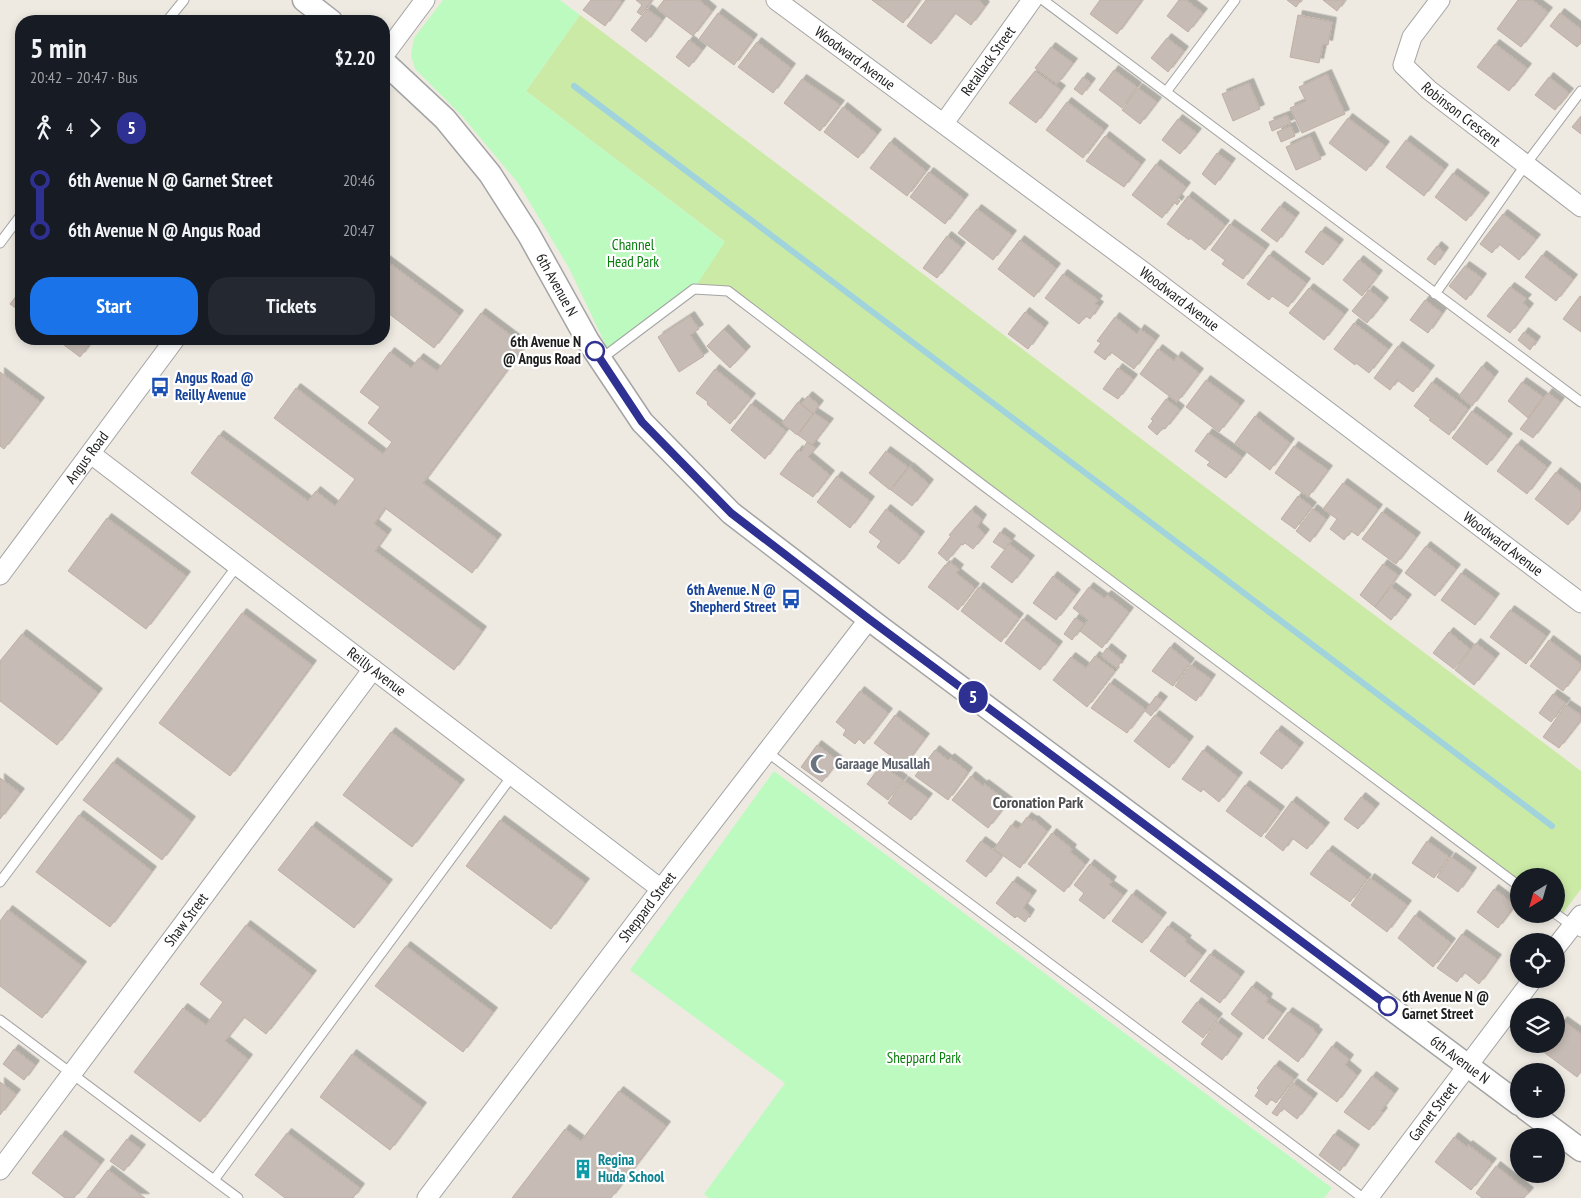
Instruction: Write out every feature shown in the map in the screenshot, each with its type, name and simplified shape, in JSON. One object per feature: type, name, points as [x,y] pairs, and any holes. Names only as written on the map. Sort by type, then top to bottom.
[{"type":"street","points":[[304,0],[323,15]]},
{"type":"street","points":[[390,47],[425,0]]},
{"type":"street","name":"Woodward Avenue","points":[[776,0],[944,123],[1581,603]]},
{"type":"street","name":"Retallack Street","points":[[944,123],[1032,0]]},
{"type":"street","name":"Robinson Crescent","points":[[1440,0],[1412,37],[1403,65],[1429,90],[1581,207]]},
{"type":"street","name":"6th Avenue N","points":[[390,68],[445,119],[490,174],[529,236],[588,341],[642,422],[731,513],[869,619],[1510,1097]]},
{"type":"street","name":"Angus Road","points":[[0,575],[171,345]]},
{"type":"street","name":"Reilly Avenue","points":[[91,454],[661,889]]},
{"type":"street","name":"Sheppard Street","points":[[428,1198],[661,889],[869,619]]},
{"type":"street","name":"Shaw Street","points":[[0,1170],[373,669]]},
{"type":"street","points":[[1565,938],[1578,924]]},
{"type":"street","name":"Garnet Street","points":[[1368,1198],[1526,988]]},
{"type":"street","points":[[1538,1118],[1581,1150]]},
{"type":"lane","points":[[172,15],[184,0]]},
{"type":"lane","points":[[1043,0],[1581,402]]},
{"type":"lane","points":[[1166,92],[1235,0]]},
{"type":"lane","points":[[1435,294],[1526,164],[1581,92]]},
{"type":"lane","points":[[0,243],[15,223]]},
{"type":"lane","points":[[601,359],[694,289],[728,291],[1000,498],[1510,879]]},
{"type":"lane","points":[[0,882],[237,566]]},
{"type":"lane","points":[[767,752],[1363,1198]]},
{"type":"lane","points":[[214,1180],[512,776]]},
{"type":"lane","points":[[1565,918],[1578,924]]},
{"type":"lane","points":[[0,1020],[238,1198]]},
{"type":"green space","name":"Channel Head Park","points":[[443,0],[560,0],[580,15],[526,91],[725,242],[694,289],[610,354],[569,268],[518,183],[462,116],[415,69],[411,55],[414,38]]},
{"type":"green space","points":[[580,15],[1581,771],[1581,889],[1565,910],[1565,868],[1510,868],[1510,879],[728,291],[694,289],[724,241],[526,91]]},
{"type":"green space","name":"Sheppard Park","points":[[774,771],[1332,1188],[1324,1198],[709,1198],[704,1194],[785,1083],[630,970]]},
{"type":"building","points":[[591,0],[619,0],[622,2],[605,26],[583,10]]},
{"type":"building","points":[[636,0],[652,0],[641,15],[637,12],[642,5]]},
{"type":"building","points":[[664,0],[699,0],[712,11],[693,36],[657,9]]},
{"type":"building","points":[[872,0],[920,0],[903,23]]},
{"type":"building","points":[[926,0],[978,0],[985,6],[971,25],[955,13],[931,44],[907,26]]},
{"type":"building","points":[[1100,0],[1142,0],[1117,34],[1090,14]]},
{"type":"building","points":[[1179,0],[1186,0],[1203,13],[1188,32],[1167,16]]},
{"type":"building","points":[[1287,0],[1301,0],[1296,7]]},
{"type":"building","points":[[1323,0],[1345,0],[1337,11]]},
{"type":"building","points":[[1518,0],[1532,0],[1548,12],[1521,47],[1497,29]]},
{"type":"building","points":[[647,9],[662,20],[646,42],[631,30]]},
{"type":"building","points":[[718,13],[753,39],[734,65],[699,39]]},
{"type":"building","points":[[1560,13],[1581,29],[1581,43],[1577,47],[1550,26]]},
{"type":"building","points":[[1298,15],[1332,22],[1328,45],[1323,44],[1319,63],[1290,57]]},
{"type":"building","points":[[1167,38],[1184,51],[1168,72],[1151,58]]},
{"type":"building","points":[[689,40],[702,50],[689,67],[676,57]]},
{"type":"building","points":[[757,42],[791,68],[773,93],[738,67]]},
{"type":"building","points":[[1495,44],[1527,68],[1509,91],[1477,67]]},
{"type":"building","points":[[1051,47],[1073,63],[1057,84],[1035,68]]},
{"type":"building","points":[[1114,70],[1137,87],[1122,108],[1099,90]]},
{"type":"building","points":[[1035,71],[1061,90],[1036,123],[1009,103]]},
{"type":"building","points":[[1327,74],[1345,114],[1302,133],[1290,108],[1306,101],[1299,87]]},
{"type":"building","points":[[1083,77],[1091,83],[1082,95],[1074,89]]},
{"type":"building","points":[[1549,77],[1569,93],[1555,110],[1535,95]]},
{"type":"building","points":[[802,79],[840,105],[820,131],[784,103]]},
{"type":"building","points":[[1249,83],[1260,109],[1233,121],[1222,94]]},
{"type":"building","points":[[1138,88],[1157,102],[1140,124],[1122,110]]},
{"type":"building","points":[[1067,102],[1104,130],[1083,158],[1046,130]]},
{"type":"building","points":[[843,107],[877,134],[858,158],[824,132]]},
{"type":"building","points":[[1287,115],[1291,123],[1272,131],[1269,122]]},
{"type":"building","points":[[1581,116],[1581,134],[1572,127]]},
{"type":"building","points":[[1348,118],[1385,146],[1366,171],[1329,143]]},
{"type":"building","points":[[1178,119],[1197,133],[1180,154],[1162,140]]},
{"type":"building","points":[[1291,126],[1295,136],[1281,142],[1277,132]]},
{"type":"building","points":[[1105,136],[1141,164],[1124,187],[1086,161]]},
{"type":"building","points":[[1310,136],[1321,159],[1296,170],[1286,147]]},
{"type":"building","points":[[1406,140],[1444,169],[1424,196],[1386,167]]},
{"type":"building","points":[[890,142],[926,171],[907,196],[870,168]]},
{"type":"building","points":[[1217,153],[1231,163],[1215,185],[1202,174]]},
{"type":"building","points":[[1156,164],[1186,187],[1177,199],[1180,201],[1177,205],[1174,202],[1162,218],[1132,195]]},
{"type":"building","points":[[929,172],[964,199],[945,224],[910,197]]},
{"type":"building","points":[[1453,173],[1485,197],[1466,221],[1435,197]]},
{"type":"building","points":[[1188,196],[1225,225],[1205,250],[1167,224]]},
{"type":"building","points":[[1280,206],[1295,217],[1277,242],[1261,230]]},
{"type":"building","points":[[977,209],[1012,235],[993,260],[958,233]]},
{"type":"building","points":[[1503,214],[1536,239],[1519,260],[1499,244],[1492,253],[1480,244]]},
{"type":"building","points":[[1230,224],[1265,249],[1243,279],[1222,264],[1225,260],[1211,250]]},
{"type":"building","points":[[1321,231],[1339,244],[1323,265],[1305,252]]},
{"type":"building","points":[[947,236],[961,247],[937,278],[923,268]]},
{"type":"building","points":[[1020,240],[1056,268],[1034,297],[998,269]]},
{"type":"building","points":[[1437,246],[1444,252],[1435,265],[1427,259]]},
{"type":"building","points":[[1269,255],[1306,283],[1288,307],[1272,296],[1269,300],[1247,284]]},
{"type":"building","points":[[1542,255],[1573,279],[1556,301],[1525,277]]},
{"type":"building","points":[[1359,260],[1378,275],[1362,296],[1343,280]]},
{"type":"building","points":[[390,263],[459,315],[434,348],[390,315]]},
{"type":"building","points":[[1465,266],[1482,278],[1466,300],[1449,286]]},
{"type":"building","points":[[1063,274],[1098,300],[1095,304],[1099,306],[1090,319],[1086,316],[1079,324],[1045,298]]},
{"type":"building","points":[[1510,287],[1527,299],[1523,303],[1529,308],[1510,333],[1487,316]]},
{"type":"building","points":[[1309,288],[1344,314],[1324,340],[1289,313]]},
{"type":"building","points":[[1369,290],[1384,302],[1367,323],[1352,311]]},
{"type":"building","points":[[1581,297],[1581,332],[1563,319]]},
{"type":"building","points":[[15,298],[15,308],[10,304]]},
{"type":"building","points":[[1425,300],[1442,313],[1428,333],[1410,320]]},
{"type":"building","points":[[1025,312],[1044,327],[1028,349],[1008,334]]},
{"type":"building","points":[[481,313],[525,346],[423,483],[497,539],[472,573],[385,508],[374,524],[387,534],[375,551],[482,631],[454,670],[191,473],[219,435],[308,501],[316,491],[335,506],[355,479],[274,418],[296,388],[383,454],[392,442],[368,423],[380,407],[360,392],[390,352],[411,368],[419,358],[437,371]]},
{"type":"building","points":[[690,316],[699,329],[690,335],[704,356],[679,372],[658,337]]},
{"type":"building","points":[[1115,317],[1137,334],[1140,329],[1155,340],[1134,369],[1111,352],[1105,360],[1094,352],[1101,343],[1097,341]]},
{"type":"building","points":[[1354,323],[1388,349],[1369,373],[1334,349]]},
{"type":"building","points":[[724,329],[746,351],[730,368],[707,346]]},
{"type":"building","points":[[1524,332],[1536,341],[1530,350],[1518,340]]},
{"type":"building","points":[[64,345],[89,345],[80,357]]},
{"type":"building","points":[[1398,346],[1430,370],[1413,392],[1397,380],[1390,390],[1374,378]]},
{"type":"building","points":[[1158,349],[1174,361],[1177,356],[1199,373],[1177,402],[1140,374]]},
{"type":"building","points":[[1482,366],[1494,376],[1472,406],[1459,396]]},
{"type":"building","points":[[1118,368],[1133,379],[1118,399],[1103,389]]},
{"type":"building","points":[[715,369],[751,398],[730,424],[696,393]]},
{"type":"building","points":[[0,372],[40,402],[4,449],[0,446]]},
{"type":"building","points":[[1206,380],[1240,405],[1219,432],[1186,407]]},
{"type":"building","points":[[1432,382],[1468,409],[1449,435],[1414,406]]},
{"type":"building","points":[[1522,382],[1543,397],[1528,418],[1508,401]]},
{"type":"building","points":[[1548,393],[1560,402],[1533,438],[1520,429]]},
{"type":"building","points":[[808,396],[819,405],[813,413],[801,404]]},
{"type":"building","points":[[1166,399],[1180,410],[1165,429],[1163,428],[1157,435],[1148,427],[1153,421],[1151,419]]},
{"type":"building","points":[[798,402],[813,414],[797,435],[782,423]]},
{"type":"building","points":[[751,404],[786,431],[765,459],[731,430]]},
{"type":"building","points":[[1472,411],[1508,438],[1487,465],[1452,438]]},
{"type":"building","points":[[814,413],[829,423],[812,445],[798,435]]},
{"type":"building","points":[[1255,416],[1290,443],[1270,470],[1235,443]]},
{"type":"building","points":[[1208,433],[1242,457],[1226,478],[1207,465],[1210,462],[1195,451]]},
{"type":"building","points":[[807,442],[816,448],[808,457],[830,475],[813,497],[780,474],[798,450],[801,452]]},
{"type":"building","points":[[1517,444],[1547,467],[1527,494],[1497,471]]},
{"type":"building","points":[[1294,446],[1328,470],[1308,497],[1275,473]]},
{"type":"building","points":[[886,451],[908,467],[890,490],[869,473]]},
{"type":"building","points":[[909,467],[929,484],[912,506],[891,490]]},
{"type":"building","points":[[1556,472],[1581,492],[1581,508],[1568,525],[1535,499]]},
{"type":"building","points":[[837,476],[870,501],[850,528],[817,502]]},
{"type":"building","points":[[1343,483],[1378,509],[1358,536],[1351,531],[1344,540],[1330,529],[1337,519],[1323,509]]},
{"type":"building","points":[[1298,496],[1312,507],[1295,529],[1281,519]]},
{"type":"building","points":[[886,509],[920,536],[899,564],[877,547],[881,541],[869,532]]},
{"type":"building","points":[[1313,509],[1326,519],[1310,542],[1296,531]]},
{"type":"building","points":[[971,510],[982,519],[977,527],[985,534],[973,549],[965,543],[961,544],[947,561],[938,553],[951,536],[949,535]]},
{"type":"building","points":[[1382,512],[1416,537],[1396,564],[1362,539]]},
{"type":"building","points":[[107,518],[186,576],[146,629],[68,571]]},
{"type":"building","points":[[1000,532],[1011,540],[1004,549],[993,542]]},
{"type":"building","points":[[1009,544],[1030,560],[1012,583],[991,567]]},
{"type":"building","points":[[1426,546],[1456,569],[1435,596],[1405,573]]},
{"type":"building","points":[[950,562],[959,569],[956,573],[975,588],[958,610],[928,587],[945,565],[947,566]]},
{"type":"building","points":[[1383,564],[1398,575],[1375,607],[1360,595]]},
{"type":"building","points":[[1461,573],[1495,598],[1475,625],[1441,600]]},
{"type":"building","points":[[1053,576],[1076,594],[1056,620],[1033,603]]},
{"type":"building","points":[[979,587],[1019,618],[1001,642],[961,611]]},
{"type":"building","points":[[1089,587],[1104,598],[1107,595],[1129,612],[1102,648],[1080,631],[1088,620],[1073,608]]},
{"type":"building","points":[[1391,587],[1407,599],[1391,620],[1375,607]]},
{"type":"building","points":[[1510,610],[1546,636],[1526,664],[1490,637]]},
{"type":"building","points":[[242,613],[312,665],[230,776],[159,723]]},
{"type":"building","points":[[1075,618],[1084,624],[1072,640],[1064,634]]},
{"type":"building","points":[[1023,619],[1058,646],[1040,670],[1005,643]]},
{"type":"building","points":[[1449,632],[1470,649],[1454,669],[1433,653]]},
{"type":"building","points":[[22,634],[98,693],[57,745],[0,701],[0,661]]},
{"type":"building","points":[[1549,640],[1581,664],[1581,667],[1563,691],[1530,666]]},
{"type":"building","points":[[1476,643],[1495,658],[1474,685],[1455,670]]},
{"type":"building","points":[[1170,647],[1190,663],[1173,686],[1152,671]]},
{"type":"building","points":[[1107,648],[1122,660],[1117,668],[1101,656]]},
{"type":"building","points":[[1095,656],[1115,671],[1087,707],[1053,680],[1071,657],[1086,668]]},
{"type":"building","points":[[1191,665],[1211,679],[1196,701],[1175,686]]},
{"type":"building","points":[[1110,683],[1145,709],[1127,733],[1091,708]]},
{"type":"building","points":[[860,691],[888,713],[864,744],[859,739],[855,744],[843,735],[846,730],[836,722]]},
{"type":"building","points":[[1553,694],[1566,703],[1551,722],[1539,713]]},
{"type":"building","points":[[1156,696],[1163,701],[1151,716],[1145,711]]},
{"type":"building","points":[[1566,705],[1581,715],[1581,720],[1559,748],[1543,737]]},
{"type":"building","points":[[895,715],[925,738],[904,766],[874,743]]},
{"type":"building","points":[[1155,715],[1189,741],[1169,768],[1134,741]]},
{"type":"building","points":[[1277,730],[1299,747],[1282,769],[1260,753]]},
{"type":"building","points":[[391,732],[460,784],[412,847],[343,795]]},
{"type":"building","name":"Garaage Musallah","points":[[817,745],[838,761],[822,782],[801,767]]},
{"type":"building","points":[[935,750],[948,760],[950,758],[968,772],[948,800],[915,776]]},
{"type":"building","points":[[1203,750],[1238,777],[1219,802],[1203,789],[1201,792],[1182,779]]},
{"type":"building","points":[[113,762],[191,821],[162,860],[83,800]]},
{"type":"building","points":[[881,765],[903,780],[888,800],[867,784]]},
{"type":"building","points":[[971,776],[1008,802],[988,828],[952,800]]},
{"type":"building","points":[[0,778],[20,793],[0,819]]},
{"type":"building","points":[[904,781],[928,798],[911,820],[888,803]]},
{"type":"building","points":[[1245,785],[1280,811],[1261,837],[1226,811]]},
{"type":"building","points":[[1361,797],[1375,808],[1358,829],[1344,819]]},
{"type":"building","points":[[1292,801],[1325,827],[1307,849],[1292,838],[1283,851],[1265,837]]},
{"type":"building","points":[[79,815],[152,871],[110,927],[36,872]]},
{"type":"building","points":[[1027,817],[1034,820],[1047,831],[1020,868],[994,849],[1011,825],[1018,829]]},
{"type":"building","points":[[500,820],[585,883],[551,929],[466,866]]},
{"type":"building","points":[[312,826],[388,884],[354,928],[278,870]]},
{"type":"building","points":[[1052,833],[1072,849],[1070,852],[1085,864],[1064,892],[1028,864]]},
{"type":"building","points":[[981,841],[1002,856],[986,877],[966,861]]},
{"type":"building","points":[[1427,841],[1449,857],[1434,878],[1412,863]]},
{"type":"building","points":[[1328,850],[1367,879],[1350,902],[1310,874]]},
{"type":"building","points":[[1451,857],[1472,872],[1458,892],[1437,877]]},
{"type":"building","points":[[1090,864],[1112,881],[1109,885],[1123,895],[1104,919],[1079,900],[1084,893],[1074,885]]},
{"type":"building","points":[[1370,878],[1407,905],[1387,932],[1351,905]]},
{"type":"building","points":[[1013,881],[1032,895],[1023,908],[1030,914],[1025,922],[1017,916],[1015,918],[996,903]]},
{"type":"building","points":[[1494,889],[1510,901],[1510,912],[1498,928],[1477,912]]},
{"type":"building","points":[[1132,894],[1162,917],[1142,943],[1112,921]]},
{"type":"building","points":[[8,910],[82,966],[42,1018],[0,986],[0,921]]},
{"type":"building","points":[[1415,915],[1451,943],[1433,967],[1398,938]]},
{"type":"building","points":[[246,925],[312,975],[266,1034],[244,1017],[225,1041],[248,1059],[200,1122],[134,1072],[183,1008],[206,1025],[223,1002],[200,984]]},
{"type":"building","points":[[1168,926],[1187,940],[1185,942],[1202,955],[1185,977],[1150,951]]},
{"type":"building","points":[[1462,934],[1497,959],[1479,984],[1464,972],[1457,982],[1437,968]]},
{"type":"building","points":[[406,946],[493,1012],[463,1052],[375,986]]},
{"type":"building","points":[[1210,954],[1240,976],[1220,1003],[1190,981]]},
{"type":"building","points":[[1252,986],[1268,998],[1266,1002],[1282,1013],[1263,1039],[1231,1014]]},
{"type":"building","points":[[1197,1002],[1218,1018],[1203,1038],[1182,1022]]},
{"type":"building","points":[[1288,1012],[1318,1034],[1298,1062],[1268,1039]]},
{"type":"building","points":[[1217,1022],[1238,1038],[1222,1060],[1201,1044]]},
{"type":"building","points":[[1565,1022],[1581,1034],[1581,1072],[1577,1077],[1565,1068],[1565,1063],[1558,1063],[1545,1053],[1565,1053]]},
{"type":"building","points":[[1332,1046],[1349,1059],[1345,1065],[1357,1075],[1337,1102],[1307,1080]]},
{"type":"building","points":[[14,1049],[35,1065],[24,1080],[3,1064]]},
{"type":"building","points":[[352,1054],[422,1107],[390,1150],[320,1097]]},
{"type":"building","points":[[1275,1065],[1294,1079],[1276,1103],[1271,1099],[1267,1105],[1255,1096],[1259,1090],[1257,1088]]},
{"type":"building","points":[[1372,1076],[1394,1093],[1381,1111],[1383,1112],[1369,1130],[1344,1112]]},
{"type":"building","points":[[0,1082],[16,1094],[0,1115]]},
{"type":"building","points":[[1293,1083],[1313,1098],[1297,1119],[1283,1108],[1277,1116],[1272,1113]]},
{"type":"building","name":"Regina Huda School","points":[[619,1091],[666,1126],[611,1198],[512,1198],[565,1129],[581,1141]]},
{"type":"building","points":[[287,1133],[360,1188],[353,1198],[285,1198],[255,1175]]},
{"type":"building","points":[[1334,1134],[1355,1149],[1340,1171],[1319,1155]]},
{"type":"building","points":[[61,1135],[100,1164],[74,1198],[65,1198],[32,1173]]},
{"type":"building","points":[[1454,1137],[1492,1163],[1471,1190],[1435,1162]]},
{"type":"building","points":[[127,1139],[141,1149],[124,1171],[110,1161]]},
{"type":"building","points":[[1496,1166],[1510,1177],[1510,1183],[1518,1183],[1529,1192],[1524,1198],[1482,1198],[1476,1193]]},
{"type":"building","points":[[108,1170],[145,1198],[87,1198]]},
{"type":"waterway","points":[[574,86],[1552,826]]},
{"type":"bus line","name":"5","points":[[595,351],[642,422],[731,513],[869,619],[1388,1006]]},
{"type":"place","name":"6th Avenue N @ Angus Road","points":[[595,351]]},
{"type":"place","name":"Angus Road @ Reilly Avenue","points":[[160,387]]},
{"type":"place","name":"6th Avenue. N @ Shepherd Street","points":[[791,599]]},
{"type":"place","name":"Garaage Musallah","points":[[820,764]]},
{"type":"place","name":"6th Avenue N @ Garnet Street","points":[[1388,1006]]},
{"type":"place","name":"Regina Huda School","points":[[583,1169]]},
{"type":"district","name":"Coronation Park","points":[[1038,802]]}]
